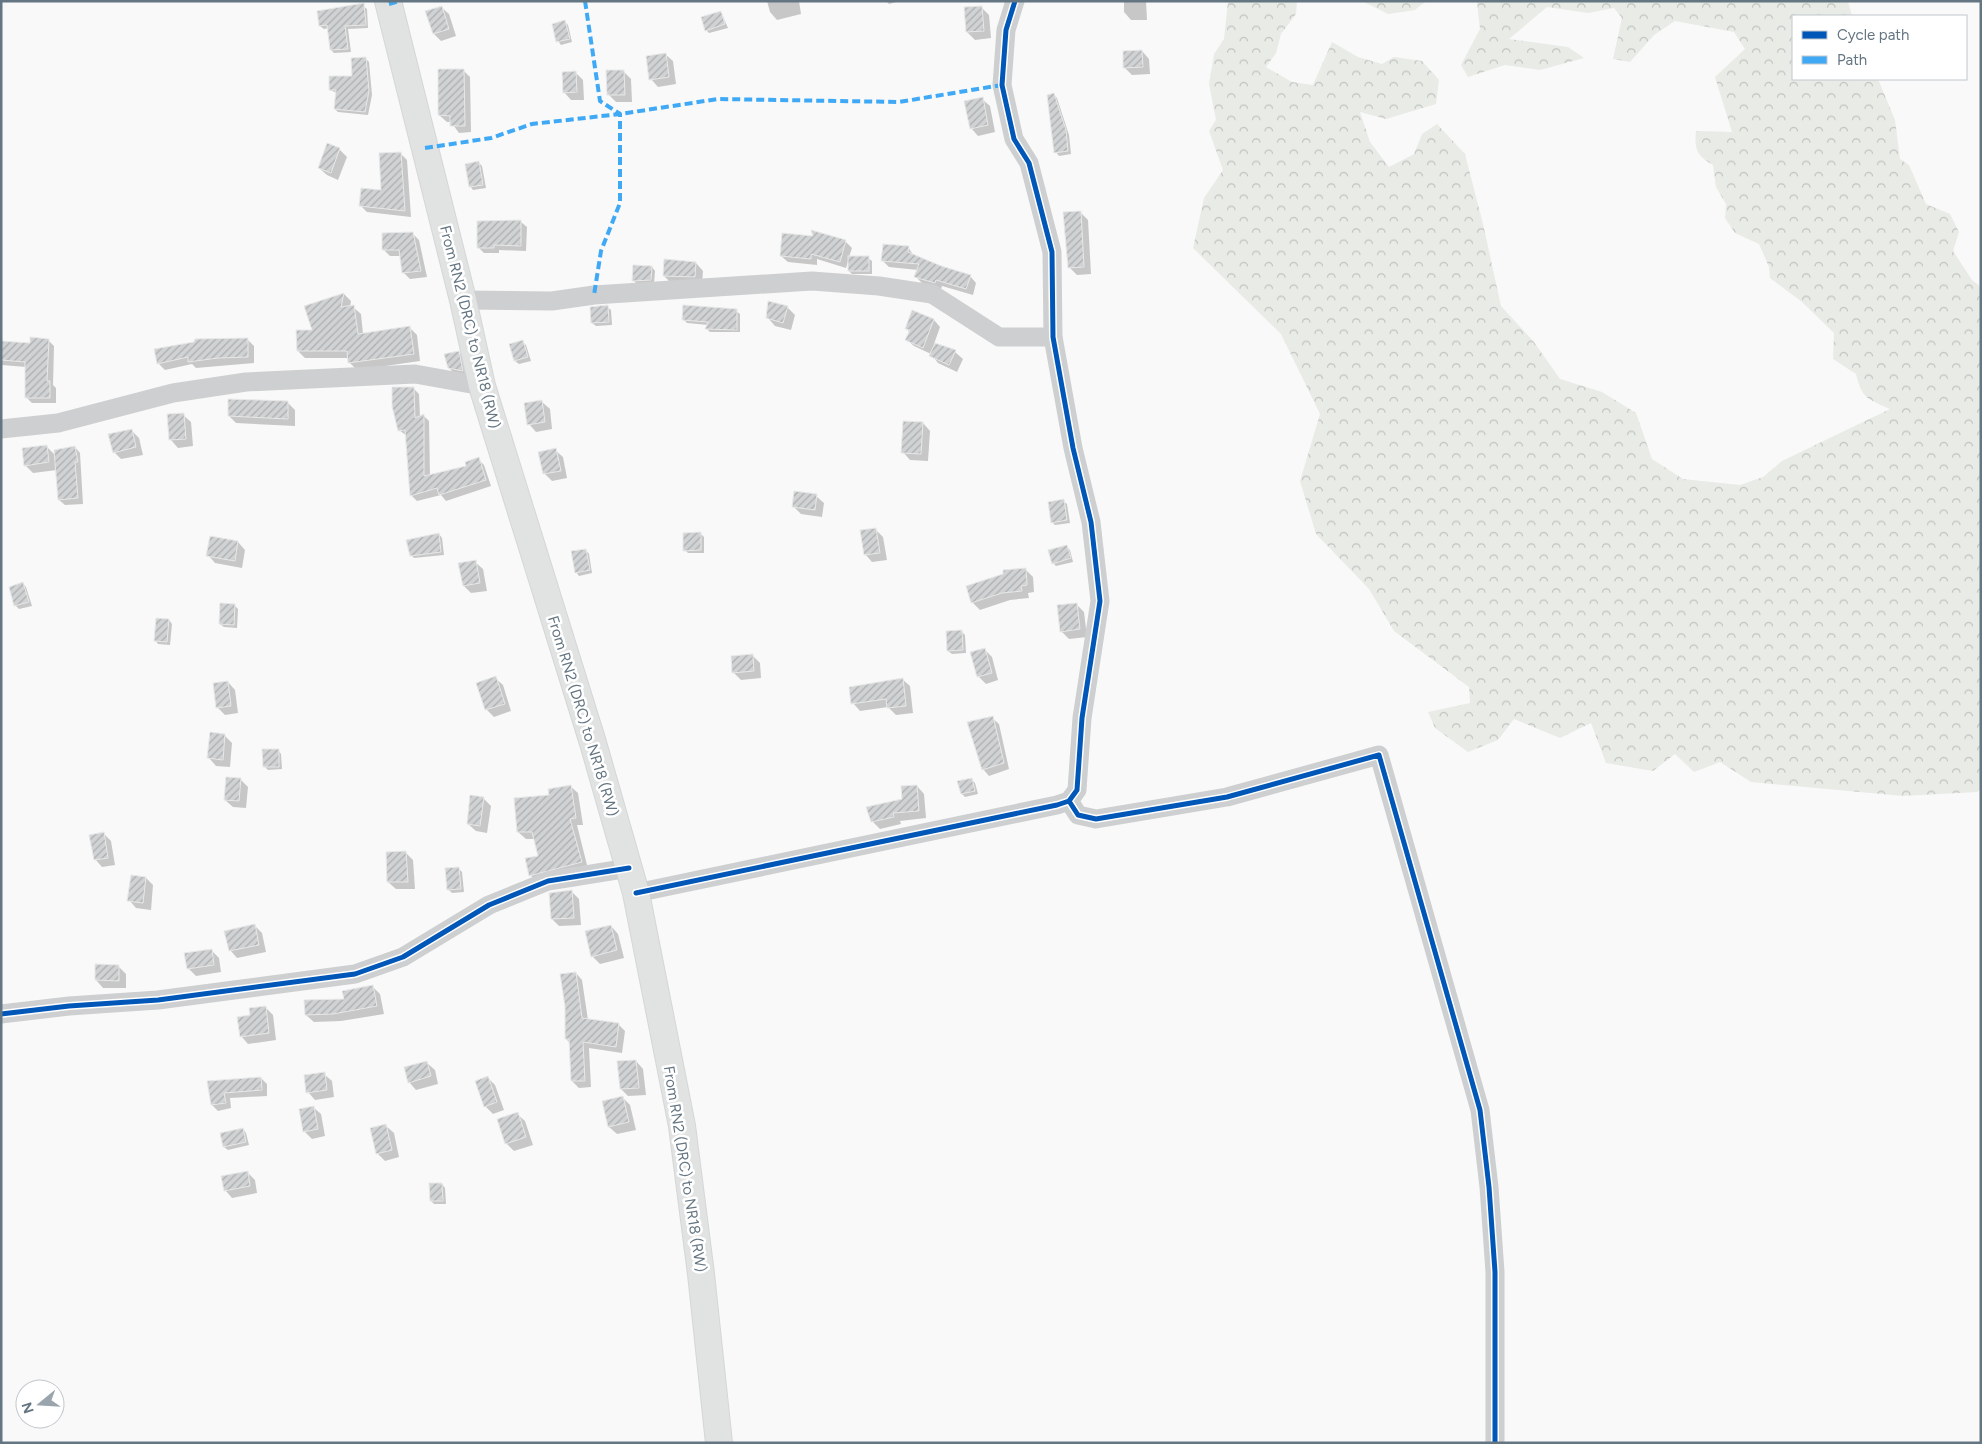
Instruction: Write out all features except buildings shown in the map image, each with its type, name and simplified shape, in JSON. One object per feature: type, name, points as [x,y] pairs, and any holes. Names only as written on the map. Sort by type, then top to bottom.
[{"type":"main road","name":"From RN2 (DRC) to NR18 (RW)","points":[[388,1],[463,300],[482,386],[593,743],[636,894],[682,1126],[701,1274],[719,1443]]},
{"type":"street","points":[[636,894],[1069,801],[1078,790],[1082,718],[1100,601],[1091,522],[1073,448],[1053,337],[1052,252],[1029,163],[1014,139],[1002,85],[1006,30],[1015,1]]},
{"type":"street","points":[[463,300],[552,301],[594,295],[812,281],[879,286],[932,294],[999,338],[1053,337]]},
{"type":"street","points":[[1,429],[58,423],[173,393],[246,382],[415,374],[482,386]]},
{"type":"street","points":[[1069,801],[1078,815],[1096,820],[1227,797],[1379,755],[1480,1110],[1489,1187],[1495,1272],[1495,1443]]},
{"type":"street","points":[[1,1014],[69,1006],[158,1000],[356,974],[403,957],[489,905],[548,881],[629,868]]},
{"type":"green space","points":[[1228,1],[1297,1],[1296,14],[1281,34],[1276,53],[1266,67],[1292,82],[1313,85],[1332,42],[1358,57],[1382,64],[1394,57],[1422,61],[1439,80],[1436,104],[1386,119],[1360,112],[1370,142],[1389,167],[1414,154],[1422,134],[1437,124],[1465,154],[1501,306],[1534,342],[1560,379],[1602,392],[1636,413],[1652,459],[1683,479],[1740,485],[1763,477],[1782,461],[1890,409],[1867,397],[1861,389],[1856,374],[1833,359],[1834,333],[1802,302],[1770,278],[1769,267],[1759,244],[1735,233],[1725,218],[1726,204],[1716,187],[1713,165],[1700,155],[1696,147],[1695,137],[1696,131],[1732,132],[1715,77],[1745,49],[1734,32],[1675,21],[1654,35],[1630,62],[1613,59],[1622,18],[1614,8],[1588,13],[1547,7],[1509,39],[1568,47],[1584,58],[1540,70],[1505,65],[1468,77],[1461,65],[1480,29],[1477,2],[1480,1],[1848,1],[1852,15],[1792,15],[1792,80],[1878,80],[1895,120],[1900,159],[1909,165],[1926,204],[1950,214],[1959,232],[1953,251],[1972,280],[1981,287],[1981,789],[1977,792],[1903,796],[1751,782],[1720,762],[1694,772],[1675,754],[1653,771],[1606,763],[1591,723],[1560,738],[1514,719],[1498,740],[1468,752],[1435,728],[1428,712],[1470,703],[1469,687],[1394,631],[1369,589],[1316,534],[1300,481],[1320,414],[1281,334],[1193,248],[1204,198],[1223,170],[1209,131],[1216,120],[1209,84],[1214,54],[1224,39]]},
{"type":"green space","points":[[1362,1],[1426,1],[1415,10],[1388,14]]},
{"type":"marked path","points":[[389,4],[400,1]]},
{"type":"marked path","points":[[585,1],[600,101],[620,114],[620,203],[601,251],[594,295]]},
{"type":"marked path","points":[[425,148],[491,138],[532,124],[620,114],[718,99],[899,102],[1002,85]]},
{"type":"cycle path","points":[[636,893],[1057,805],[1069,801],[1077,790],[1082,718],[1100,601],[1091,522],[1073,448],[1053,337],[1052,252],[1029,163],[1014,139],[1002,85],[1006,30],[1015,1]]},
{"type":"cycle path","points":[[1069,801],[1078,815],[1096,819],[1227,797],[1379,755],[1480,1110],[1489,1187],[1495,1272],[1495,1443]]},
{"type":"cycle path","points":[[1,1014],[69,1006],[158,1000],[355,974],[403,957],[489,905],[548,881],[629,868]]}]
